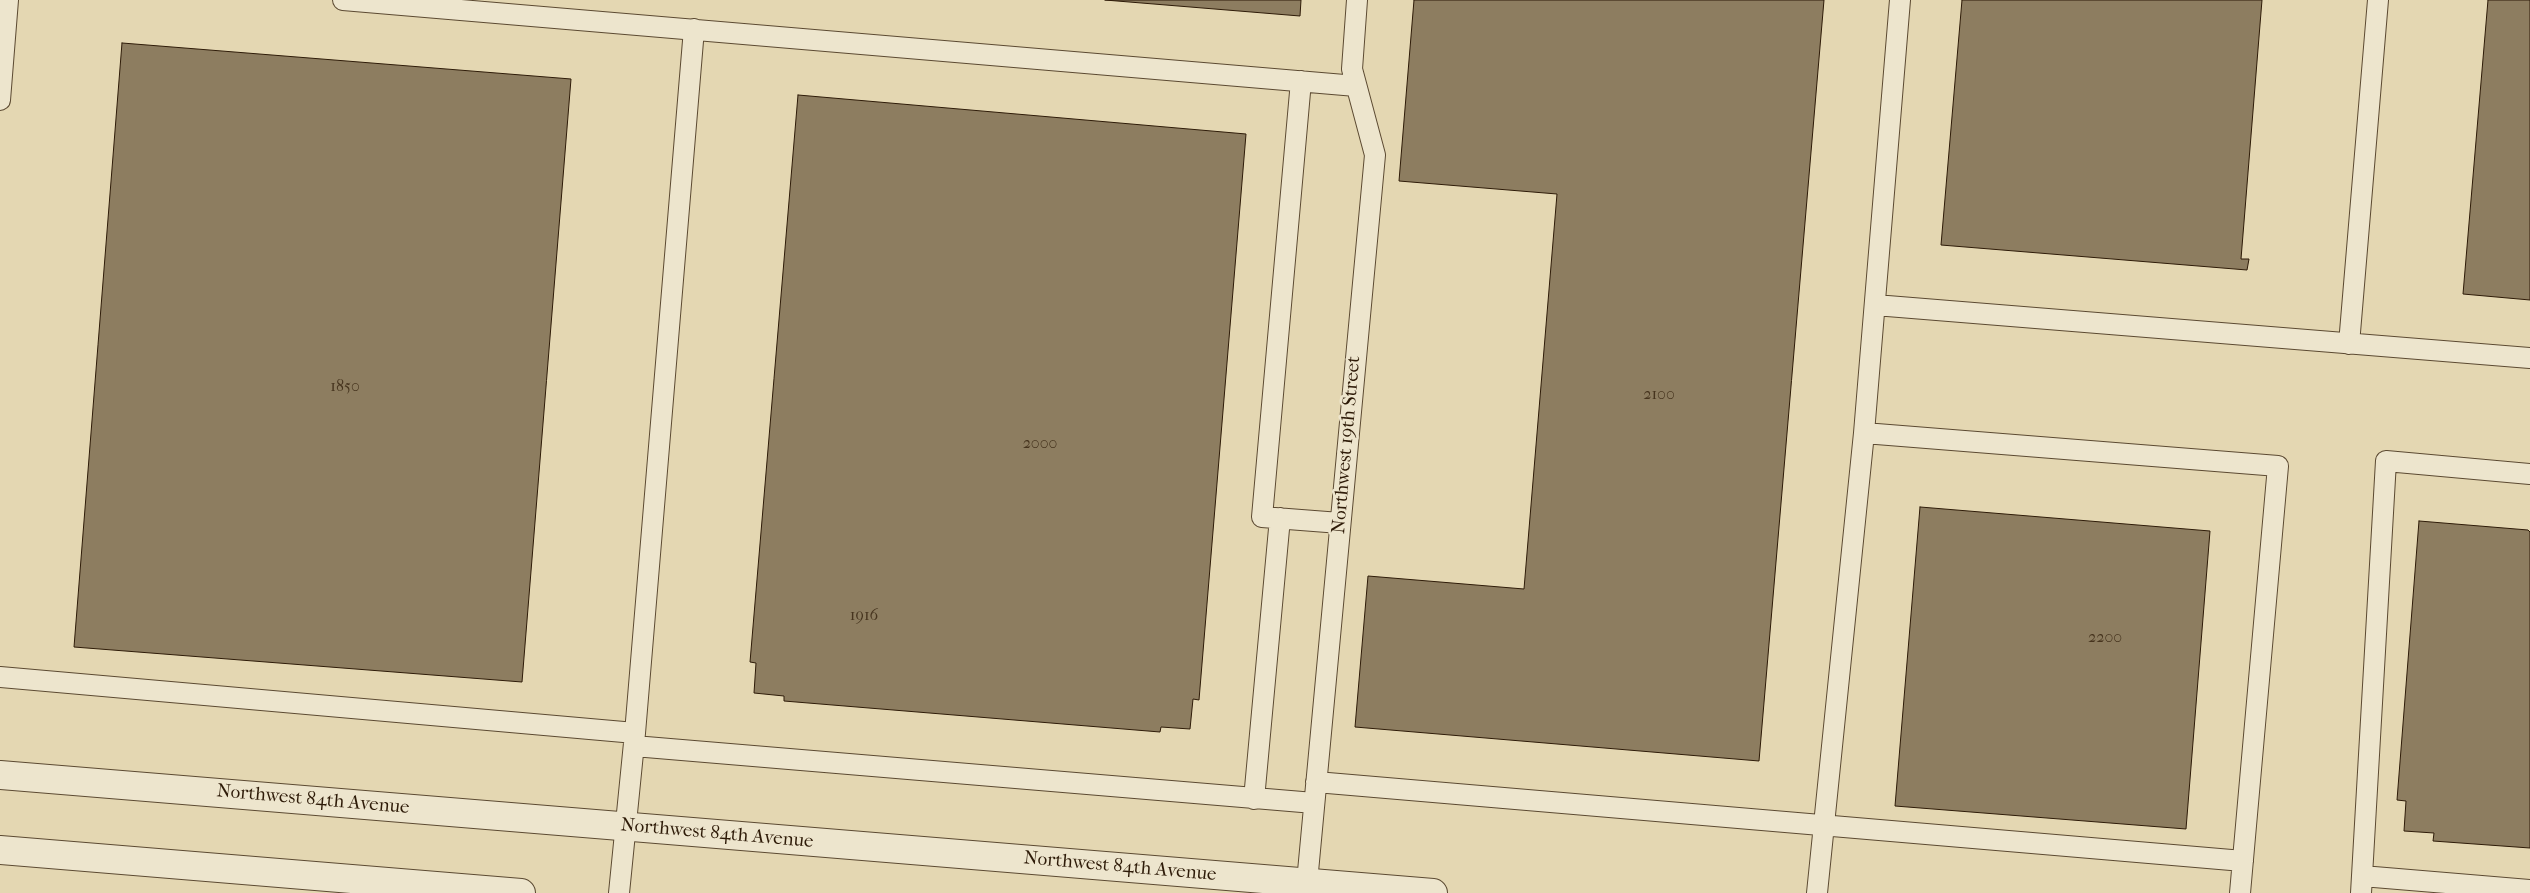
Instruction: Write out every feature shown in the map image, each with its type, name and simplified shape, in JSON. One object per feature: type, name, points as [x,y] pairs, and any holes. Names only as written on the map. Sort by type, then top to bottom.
[{"type":"street","name":"Northwest 84th Avenue","points":[[0,774],[625,826],[1306,888],[1433,893]]},
{"type":"street","points":[[0,850],[521,893]]},
{"type":"lane","points":[[0,100],[8,0]]},
{"type":"lane","points":[[343,0],[536,8],[694,29],[1356,86]]},
{"type":"lane","name":"Northwest 19th Street","points":[[1306,888],[1374,155],[1352,69],[1357,0]]},
{"type":"lane","points":[[1817,893],[1864,433],[1900,0]]},
{"type":"lane","points":[[2350,344],[2378,0]]},
{"type":"lane","points":[[619,893],[634,740],[694,29]]},
{"type":"lane","points":[[1300,82],[1262,517],[1340,523]]},
{"type":"lane","points":[[1875,305],[2530,358]]},
{"type":"lane","points":[[1864,433],[2278,466],[2240,893]]},
{"type":"lane","points":[[2530,474],[2386,461],[2361,885],[2530,890]]},
{"type":"lane","points":[[1254,799],[1280,518]]},
{"type":"lane","points":[[0,677],[634,740],[1254,799],[1314,803]]},
{"type":"lane","points":[[1316,782],[2243,861]]},
{"type":"building","points":[[1105,0],[1301,0],[1300,16]]},
{"type":"building","points":[[1414,0],[1824,0],[1759,761],[1355,727],[1368,576],[1524,589],[1557,194],[1399,181]]},
{"type":"building","points":[[1962,0],[2262,0],[2241,259],[2249,259],[2247,270],[1941,245]]},
{"type":"building","points":[[2488,0],[2530,0],[2530,300],[2463,294]]},
{"type":"building","points":[[122,43],[571,79],[522,682],[74,647]]},
{"type":"building","points":[[798,95],[1246,134],[1199,700],[1193,699],[1190,729],[1161,727],[1160,732],[784,701],[784,696],[754,693],[756,663],[750,662]]},
{"type":"building","points":[[1920,507],[2210,531],[2186,829],[1895,806]]},
{"type":"building","points":[[2419,521],[2528,530],[2530,532],[2530,848],[2433,841],[2434,833],[2404,831],[2406,801],[2397,800]]}]
